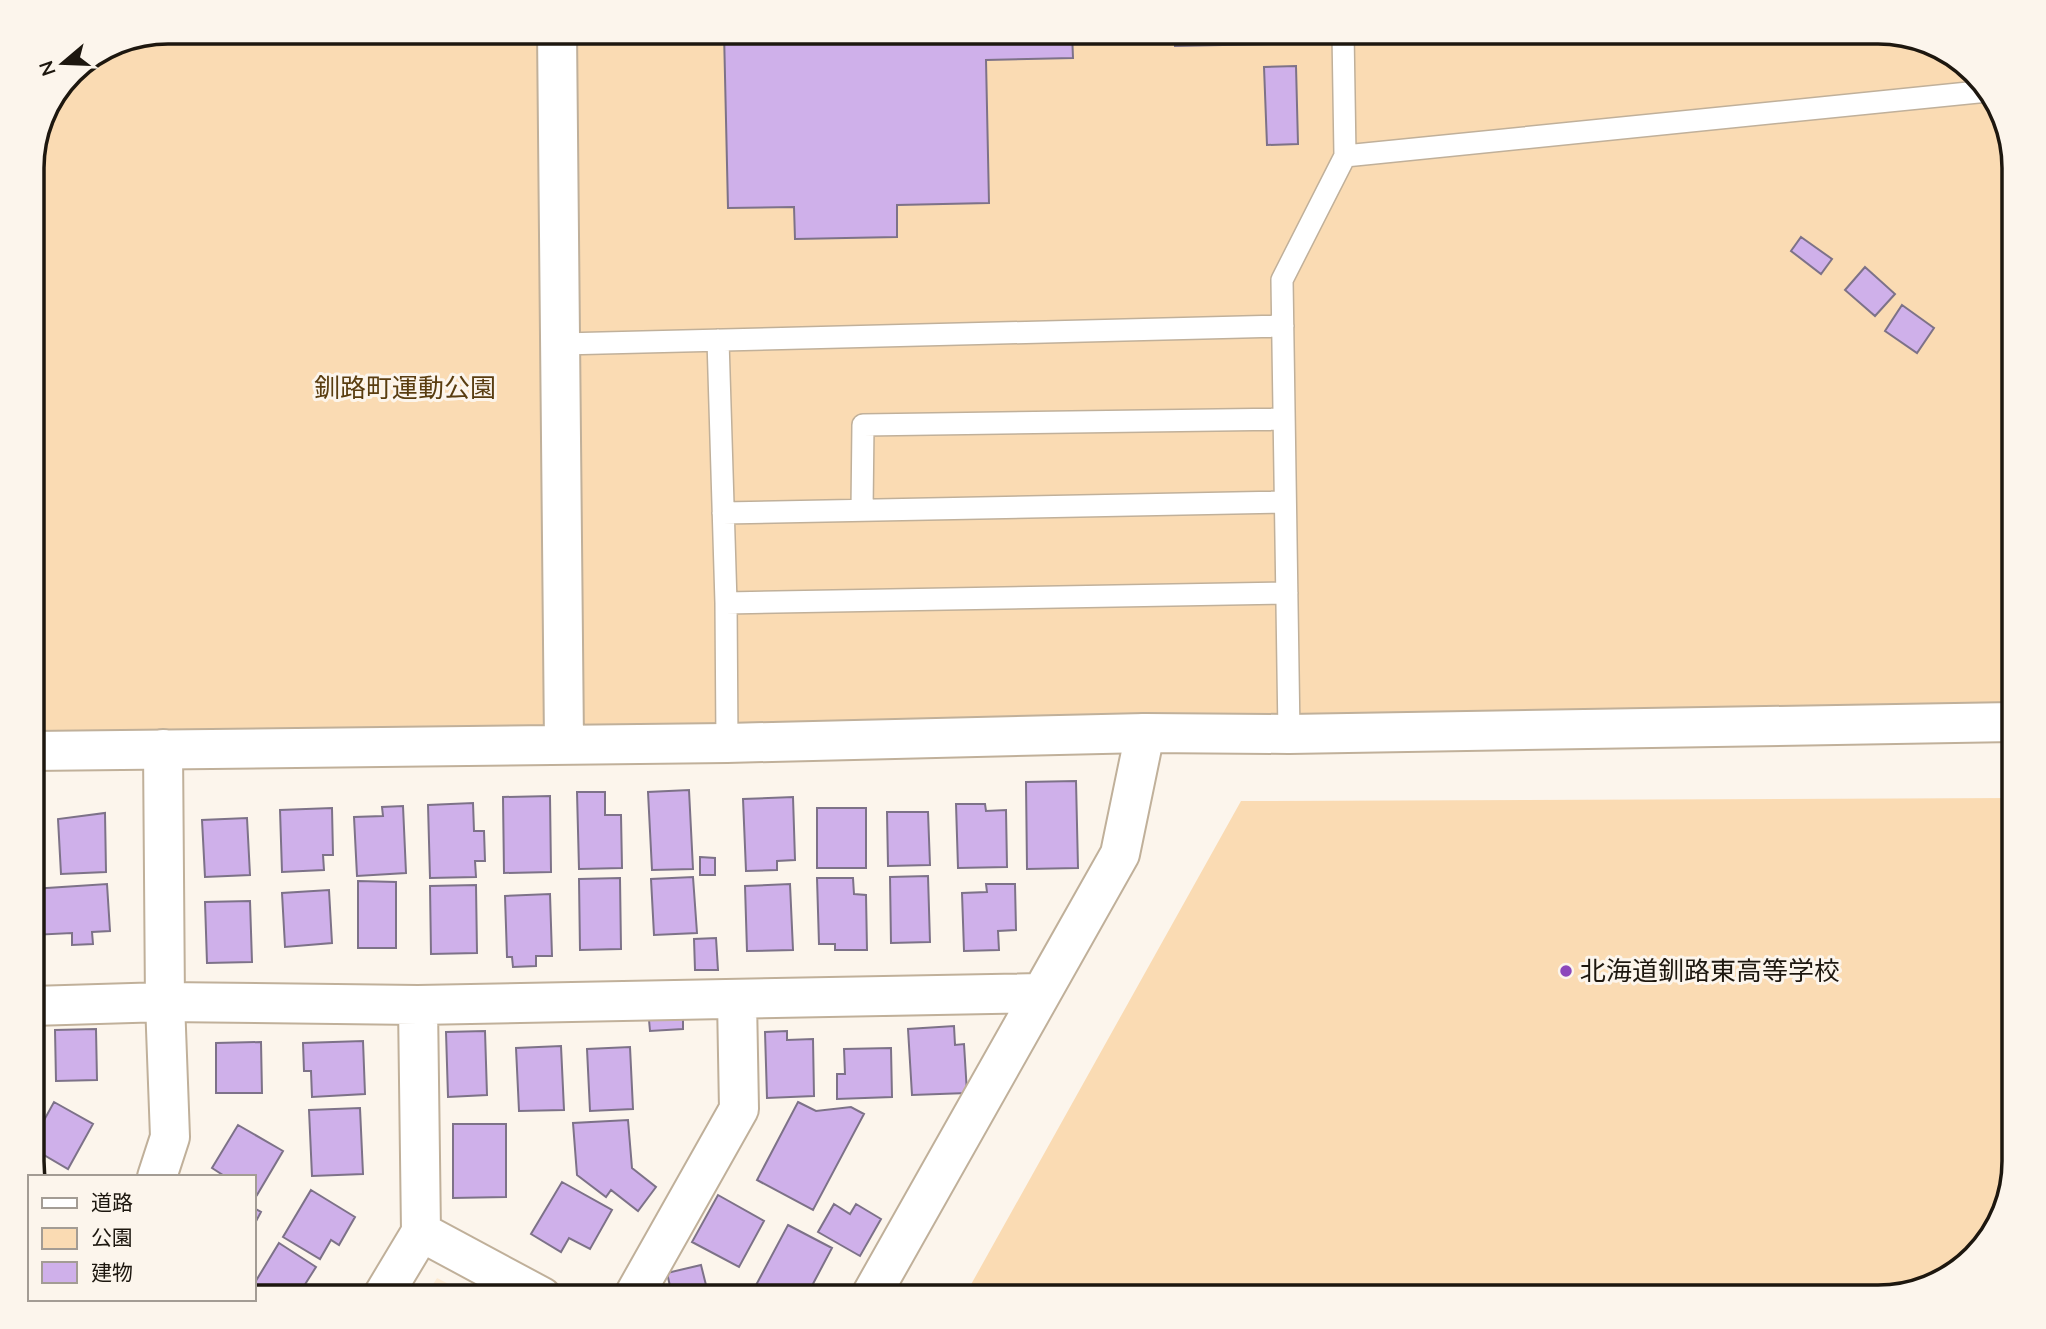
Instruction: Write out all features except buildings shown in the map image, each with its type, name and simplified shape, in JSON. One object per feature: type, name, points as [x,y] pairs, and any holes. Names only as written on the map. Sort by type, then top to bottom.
[{"type":"street","points":[[558,44],[564,743]]},
{"type":"street","points":[[44,751],[727,743],[1145,733],[1289,734],[2002,722]]},
{"type":"street","points":[[877,1285],[1120,854],[1145,733]]},
{"type":"street","points":[[158,1175],[170,1137],[165,1002],[163,749]]},
{"type":"street","points":[[44,1006],[165,1002],[418,1005],[1040,993]]},
{"type":"street","points":[[640,1285],[739,1109],[737,1000]]},
{"type":"street","points":[[389,1285],[421,1232],[418,1005]]},
{"type":"street","points":[[421,1232],[519,1285]]},
{"type":"lane","points":[[1289,734],[1282,281],[1345,156],[1343,44]]},
{"type":"lane","points":[[1345,156],[1976,93]]},
{"type":"lane","points":[[562,344],[1283,326]]},
{"type":"lane","points":[[718,340],[726,603],[727,743]]},
{"type":"lane","points":[[862,510],[863,425],[1284,418]]},
{"type":"lane","points":[[723,513],[1285,502]]},
{"type":"lane","points":[[726,603],[1287,593]]},
{"type":"shaded area","points":[[437,1278],[451,1285],[433,1285]]},
{"type":"green space","name":"釧路町運動公園","points":[[168,44],[1894,45],[1926,53],[1940,60],[1971,86],[1996,128],[2002,168],[2002,722],[44,751],[44,160],[53,120],[65,98],[98,98],[98,65],[128,50]]},
{"type":"green space","name":"北海道釧路東高等学校","points":[[2002,798],[2002,1169],[1996,1201],[1989,1216],[1971,1243],[1947,1264],[1918,1279],[1886,1285],[971,1285],[1241,801]]},
{"type":"place","name":"北海道釧路東高等学校","points":[[1566,971]]}]
